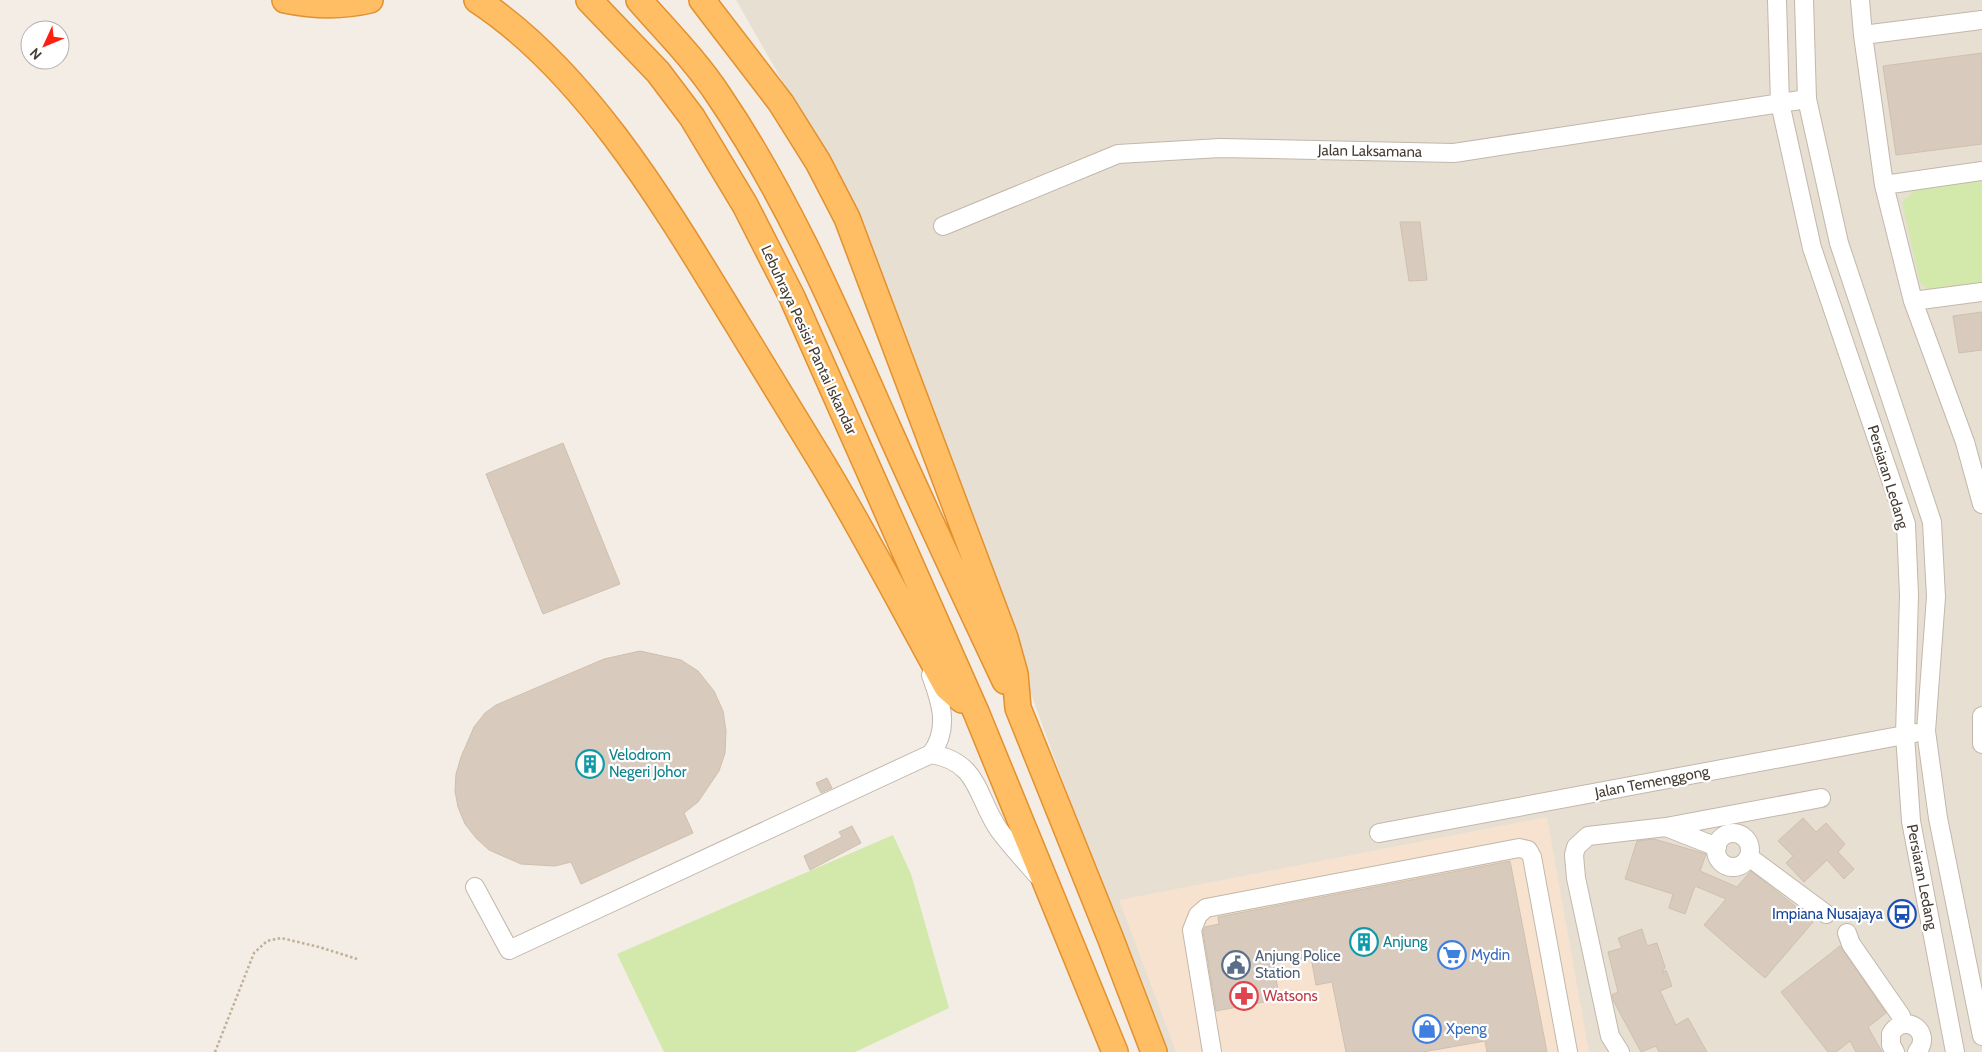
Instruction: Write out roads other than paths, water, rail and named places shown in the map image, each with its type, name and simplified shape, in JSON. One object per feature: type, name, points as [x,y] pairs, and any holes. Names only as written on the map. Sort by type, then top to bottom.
[{"type":"highway","points":[[285,0],[319,6],[356,4],[370,0]]},
{"type":"highway","points":[[477,0],[520,34],[555,67],[616,140],[665,207],[824,467],[947,686],[976,712]]},
{"type":"highway","name":"Lebuhraya Pesisir Pantai Iskandar","points":[[589,0],[658,72],[692,116],[745,205],[792,297],[976,712],[1115,1052]]},
{"type":"highway","points":[[639,0],[718,94],[765,168],[820,276],[939,542],[1018,708],[1154,1052]]},
{"type":"highway","points":[[702,0],[781,102],[818,162],[848,218],[1005,638],[1015,674],[1018,708]]},
{"type":"street","name":"Persiaran Ledang","points":[[1777,0],[1780,103],[1812,248],[1906,524],[1909,595],[1905,735],[1911,821],[1956,1052]]},
{"type":"street","name":"Persiaran Ledang","points":[[1804,0],[1807,99],[1839,243],[1932,522],[1936,597],[1926,731],[1938,818],[1982,1036]]},
{"type":"street","points":[[1860,0],[1862,35],[1884,185],[1913,301],[1973,441],[1982,504]]},
{"type":"street","points":[[1862,35],[1982,20]]},
{"type":"street","name":"Jalan Laksamana","points":[[943,226],[1118,154],[1220,148],[1454,152],[1807,99]]},
{"type":"street","points":[[1884,185],[1982,170]]},
{"type":"street","points":[[1913,301],[1982,292]]},
{"type":"street","points":[[475,887],[509,950],[931,754],[939,743],[942,734],[942,710],[926,663],[925,648]]},
{"type":"street","points":[[1982,716],[1982,738]]},
{"type":"street","name":"Jalan Temenggong","points":[[1379,832],[1926,731]]},
{"type":"street","points":[[931,754],[946,756],[966,770],[975,781],[998,829],[1050,890]]},
{"type":"street","points":[[1620,1052],[1610,1036],[1580,903],[1574,855],[1580,841],[1588,836],[1666,827],[1821,798]]},
{"type":"street","points":[[1737,814],[1737,834]]},
{"type":"street","points":[[1666,827],[1717,847]]},
{"type":"street","points":[[1737,834],[1742,836],[1749,845],[1749,856],[1742,865],[1726,866],[1718,858],[1717,847],[1726,835],[1737,834]]},
{"type":"street","points":[[1212,1052],[1192,930],[1198,915],[1206,908],[1519,848],[1528,850],[1532,858],[1568,1052]]},
{"type":"street","points":[[1749,856],[1826,914]]},
{"type":"street","points":[[1847,933],[1851,944],[1901,1016],[1903,1024]]},
{"type":"street","points":[[1895,1052],[1890,1045],[1890,1034],[1894,1029],[1903,1024],[1914,1025],[1921,1032],[1923,1042],[1918,1052]]},
{"type":"place","name":"Velodrom Negeri Johor","points":[[590,764]]},
{"type":"place","name":"Impiana Nusajaya","points":[[1902,914]]},
{"type":"place","name":"Anjung","points":[[1364,942]]},
{"type":"place","name":"Mydin","points":[[1452,955]]},
{"type":"place","name":"Anjung Police Station","points":[[1236,965]]},
{"type":"place","name":"Watsons","points":[[1244,996]]},
{"type":"place","name":"Xpeng","points":[[1427,1029]]}]
